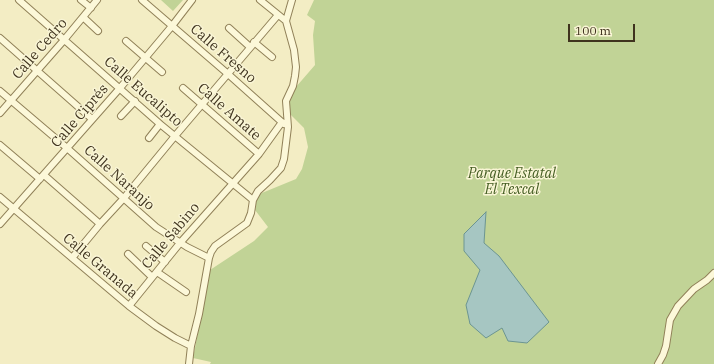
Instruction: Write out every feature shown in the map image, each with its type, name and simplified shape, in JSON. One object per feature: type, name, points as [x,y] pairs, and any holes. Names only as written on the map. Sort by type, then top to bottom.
[{"type":"street","name":"Calle Eucalipto","points":[[19,0],[160,124],[253,200]]},
{"type":"street","points":[[81,0],[91,8]]},
{"type":"street","name":"Calle Cedro","points":[[0,113],[97,0]]},
{"type":"street","name":"Calle Fresno","points":[[142,0],[288,127]]},
{"type":"street","name":"Calle Ciprés","points":[[0,224],[146,58],[192,0]]},
{"type":"street","points":[[260,0],[286,21]]},
{"type":"street","points":[[189,364],[190,346],[211,252],[215,246],[247,222],[251,213],[253,200],[258,190],[281,168],[284,159],[288,127],[286,101],[293,86],[296,67],[294,50],[286,21],[292,0]]},
{"type":"street","points":[[72,258],[278,15]]},
{"type":"street","points":[[83,17],[98,31]]},
{"type":"street","points":[[230,28],[272,56]]},
{"type":"street","points":[[0,38],[92,119]]},
{"type":"street","points":[[126,41],[162,72]]},
{"type":"street","name":"Calle Amate","points":[[183,88],[258,154]]},
{"type":"street","name":"Calle Naranjo","points":[[0,91],[156,227],[180,243],[209,258]]},
{"type":"street","points":[[121,116],[135,101]]},
{"type":"street","name":"Calle Sabino","points":[[129,306],[180,243],[258,154],[282,122]]},
{"type":"street","points":[[149,138],[160,124]]},
{"type":"street","points":[[0,144],[100,224]]},
{"type":"street","name":"Calle Granada","points":[[0,197],[129,306],[156,326],[190,346]]},
{"type":"street","points":[[146,246],[165,262]]},
{"type":"street","points":[[128,254],[155,274],[186,292]]},
{"type":"street","points":[[658,364],[666,346],[670,320],[678,306],[694,289],[714,273]]},
{"type":"green space","points":[[161,0],[183,0],[173,11]]},
{"type":"green space","name":"Parque Estatal El Texcal","points":[[314,0],[714,0],[714,364],[210,364],[211,362],[193,358],[210,270],[254,241],[268,227],[255,210],[257,195],[296,179],[302,169],[308,147],[304,128],[289,113],[289,95],[315,65],[313,35],[315,21],[307,15]]},
{"type":"water","points":[[486,212],[484,243],[499,256],[549,322],[527,343],[508,341],[502,328],[486,338],[470,324],[466,305],[480,270],[464,251],[464,234]]}]
